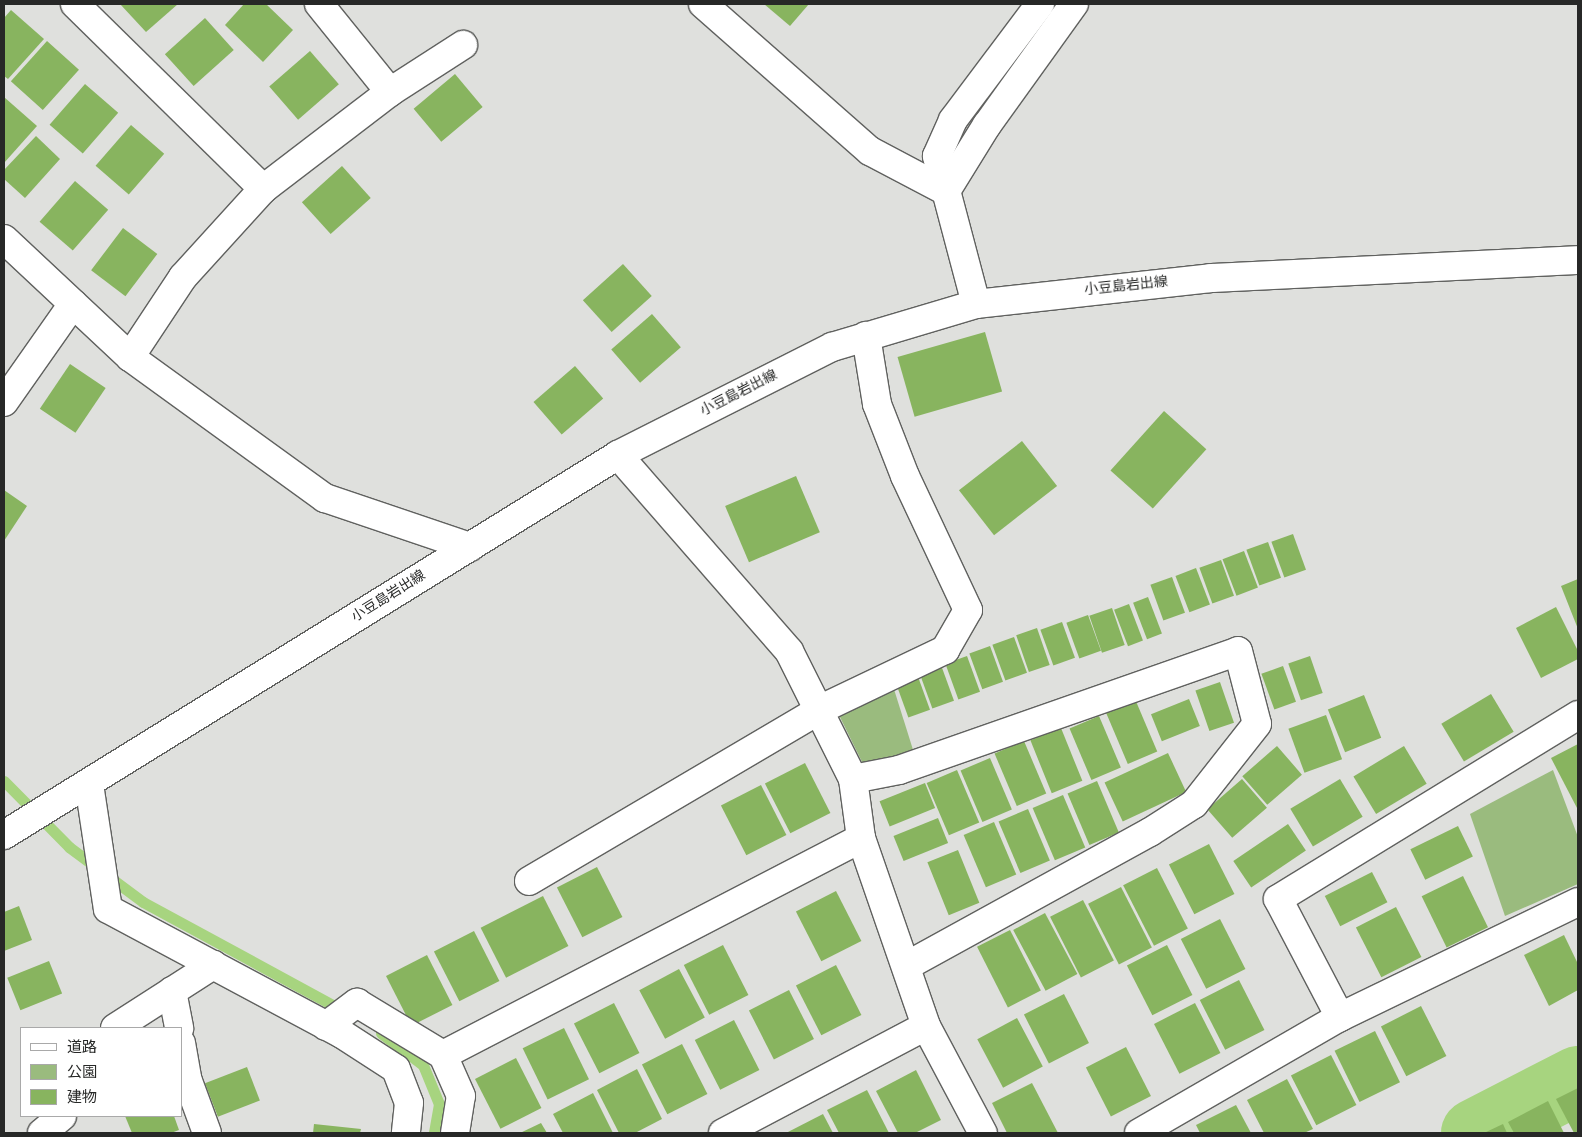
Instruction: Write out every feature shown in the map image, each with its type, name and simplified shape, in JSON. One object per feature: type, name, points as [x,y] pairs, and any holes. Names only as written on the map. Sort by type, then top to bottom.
[{"type":"street","points":[[75,4],[263,189]]},
{"type":"street","points":[[318,4],[390,92]]},
{"type":"street","points":[[702,4],[870,150],[946,190]]},
{"type":"street","points":[[976,304],[937,156],[954,120],[1040,4]]},
{"type":"street","points":[[946,190],[988,125],[1074,4]]},
{"type":"street","points":[[130,357],[183,277],[263,189],[390,92],[463,45]]},
{"type":"street","points":[[4,239],[130,357],[325,498],[470,547]]},
{"type":"street","name":"小豆島岩出線","points":[[4,835],[618,455],[832,347],[976,304],[1211,278],[1578,260]]},
{"type":"street","points":[[4,402],[73,304]]},
{"type":"street","points":[[529,881],[819,710],[945,650],[968,610],[905,476],[877,404],[866,336]]},
{"type":"street","points":[[618,455],[789,651],[853,779],[862,838],[926,1026],[982,1133]]},
{"type":"street","points":[[853,779],[899,770],[1238,651],[1258,724],[1194,804],[1150,832],[906,966]]},
{"type":"street","points":[[1340,1017],[1278,898],[1578,715]]},
{"type":"street","points":[[89,784],[108,909],[326,1026],[396,1069],[409,1103],[406,1133]]},
{"type":"street","points":[[443,1055],[862,838]]},
{"type":"street","points":[[1139,1133],[1340,1017],[1578,902]]},
{"type":"street","points":[[117,1027],[213,965]]},
{"type":"street","points":[[172,992],[179,1027]]},
{"type":"street","points":[[326,1026],[357,1004],[443,1055],[460,1096],[455,1133]]},
{"type":"street","points":[[723,1133],[926,1026]]},
{"type":"street","points":[[182,1048],[188,1081],[207,1133]]},
{"type":"street","points":[[42,1133],[61,1117]]},
{"type":"green space","points":[[893,686],[914,753],[864,766],[837,711]]},
{"type":"green space","points":[[1553,770],[1578,837],[1578,884],[1505,916],[1470,814]]},
{"type":"building","points":[[120,4],[178,4],[146,32]]},
{"type":"building","points":[[244,4],[266,4],[293,30],[263,62],[225,25]]},
{"type":"building","points":[[764,4],[809,4],[790,26]]},
{"type":"building","points":[[11,10],[44,39],[8,79],[4,76],[4,18]]},
{"type":"building","points":[[205,18],[234,50],[194,86],[165,54]]},
{"type":"building","points":[[47,41],[79,70],[43,110],[11,81]]},
{"type":"building","points":[[310,51],[339,84],[298,120],[269,86]]},
{"type":"building","points":[[455,74],[483,107],[441,142],[414,109]]},
{"type":"building","points":[[85,84],[118,113],[83,154],[50,125]]},
{"type":"building","points":[[4,97],[37,126],[4,163]]},
{"type":"building","points":[[131,125],[164,154],[129,195],[96,166]]},
{"type":"building","points":[[36,136],[60,159],[25,198],[4,179],[4,170]]},
{"type":"building","points":[[342,166],[371,198],[331,234],[302,202]]},
{"type":"building","points":[[75,181],[108,210],[73,251],[40,222]]},
{"type":"building","points":[[123,228],[157,254],[125,296],[91,270]]},
{"type":"building","points":[[623,264],[652,296],[612,332],[583,300]]},
{"type":"building","points":[[652,314],[681,347],[640,383],[611,349]]},
{"type":"building","points":[[985,332],[1002,392],[915,417],[898,357]]},
{"type":"building","points":[[70,364],[106,388],[75,433],[40,409]]},
{"type":"building","points":[[575,366],[603,398],[562,435],[533,402]]},
{"type":"building","points":[[1164,411],[1206,449],[1153,509],[1110,470]]},
{"type":"building","points":[[1022,441],[1057,486],[994,535],[959,490]]},
{"type":"building","points":[[796,476],[820,532],[749,562],[725,506]]},
{"type":"building","points":[[4,490],[27,506],[4,541]]},
{"type":"building","points":[[1293,534],[1306,570],[1284,578],[1271,542]]},
{"type":"building","points":[[1268,542],[1281,578],[1259,586],[1246,550]]},
{"type":"building","points":[[1244,551],[1258,587],[1237,596],[1223,559]]},
{"type":"building","points":[[1221,560],[1234,596],[1212,604],[1199,568]]},
{"type":"building","points":[[1196,568],[1210,604],[1189,612],[1175,576]]},
{"type":"building","points":[[1172,577],[1185,613],[1163,621],[1150,585]]},
{"type":"building","points":[[1578,579],[1578,629],[1561,586]]},
{"type":"building","points":[[1148,597],[1162,633],[1147,639],[1133,603]]},
{"type":"building","points":[[1129,604],[1143,640],[1128,646],[1114,610]]},
{"type":"building","points":[[1556,607],[1578,651],[1578,659],[1541,678],[1516,628]]},
{"type":"building","points":[[1112,608],[1125,645],[1102,653],[1089,616]]},
{"type":"building","points":[[1088,615],[1101,651],[1079,659],[1066,623]]},
{"type":"building","points":[[1062,622],[1075,658],[1053,666],[1040,630]]},
{"type":"building","points":[[1037,628],[1050,665],[1029,672],[1016,635]]},
{"type":"building","points":[[1014,637],[1027,673],[1005,681],[992,645]]},
{"type":"building","points":[[990,646],[1003,682],[982,689],[969,654]]},
{"type":"building","points":[[967,656],[980,692],[958,700],[945,664]]},
{"type":"building","points":[[1310,656],[1323,693],[1301,700],[1288,663]]},
{"type":"building","points":[[941,665],[954,701],[932,709],[919,673]]},
{"type":"building","points":[[1283,666],[1296,702],[1274,710],[1261,674]]},
{"type":"building","points":[[917,674],[930,710],[908,718],[895,682]]},
{"type":"building","points":[[1220,682],[1234,723],[1209,731],[1195,690]]},
{"type":"building","points":[[1491,694],[1514,732],[1464,762],[1441,724]]},
{"type":"building","points":[[1364,695],[1381,738],[1345,752],[1328,710]]},
{"type":"building","points":[[1135,699],[1157,751],[1128,764],[1106,712]]},
{"type":"building","points":[[1189,699],[1200,726],[1162,741],[1151,714]]},
{"type":"building","points":[[1326,715],[1342,759],[1304,773],[1288,729]]},
{"type":"building","points":[[1099,716],[1121,768],[1091,780],[1070,729]]},
{"type":"building","points":[[1061,728],[1082,781],[1052,793],[1030,740]]},
{"type":"building","points":[[1024,741],[1046,793],[1017,806],[995,754]]},
{"type":"building","points":[[1578,744],[1578,808],[1577,808],[1551,758]]},
{"type":"building","points":[[1277,746],[1302,775],[1267,805],[1242,776]]},
{"type":"building","points":[[1404,746],[1427,784],[1376,814],[1353,776]]},
{"type":"building","points":[[1168,753],[1186,792],[1123,822],[1105,783]]},
{"type":"building","points":[[990,758],[1012,810],[982,822],[961,771]]},
{"type":"building","points":[[805,763],[830,813],[790,833],[765,783]]},
{"type":"building","points":[[957,770],[979,822],[949,835],[927,783]]},
{"type":"building","points":[[1242,779],[1267,808],[1232,838],[1207,809]]},
{"type":"building","points":[[1340,779],[1363,817],[1313,847],[1290,809]]},
{"type":"building","points":[[1097,781],[1119,833],[1089,845],[1068,794]]},
{"type":"building","points":[[925,783],[935,808],[890,826],[880,801]]},
{"type":"building","points":[[761,785],[786,835],[746,855],[721,805]]},
{"type":"building","points":[[1063,795],[1085,847],[1055,860],[1033,808]]},
{"type":"building","points":[[1028,809],[1050,861],[1020,873],[999,822]]},
{"type":"building","points":[[938,818],[948,843],[904,861],[893,836]]},
{"type":"building","points":[[994,822],[1016,874],[986,887],[964,835]]},
{"type":"building","points":[[1288,824],[1306,851],[1251,887],[1233,861]]},
{"type":"building","points":[[1458,826],[1473,857],[1425,880],[1410,849]]},
{"type":"building","points":[[1209,844],[1234,894],[1194,914],[1169,864]]},
{"type":"building","points":[[958,850],[979,903],[949,915],[927,862]]},
{"type":"building","points":[[597,867],[622,917],[582,937],[557,887]]},
{"type":"building","points":[[1157,868],[1188,929],[1154,946],[1123,885]]},
{"type":"building","points":[[1372,872],[1387,902],[1340,926],[1325,896]]},
{"type":"building","points":[[1463,876],[1488,927],[1447,947],[1422,896]]},
{"type":"building","points":[[1121,887],[1152,948],[1119,964],[1088,904]]},
{"type":"building","points":[[836,891],[861,941],[821,961],[796,911]]},
{"type":"building","points":[[543,896],[568,946],[506,978],[481,928]]},
{"type":"building","points":[[1083,900],[1114,961],[1081,977],[1050,917]]},
{"type":"building","points":[[19,906],[32,940],[4,951],[4,912]]},
{"type":"building","points":[[1396,907],[1421,957],[1381,977],[1356,927]]},
{"type":"building","points":[[1045,913],[1077,974],[1046,991],[1013,930]]},
{"type":"building","points":[[1220,919],[1245,969],[1206,989],[1181,939]]},
{"type":"building","points":[[1010,930],[1041,991],[1008,1007],[977,947]]},
{"type":"building","points":[[474,931],[499,981],[459,1001],[434,951]]},
{"type":"building","points":[[1564,935],[1578,964],[1578,990],[1549,1006],[1524,955]]},
{"type":"building","points":[[723,945],[748,995],[709,1015],[684,965]]},
{"type":"building","points":[[1167,945],[1192,995],[1152,1015],[1127,965]]},
{"type":"building","points":[[427,955],[452,1005],[411,1026],[386,976]]},
{"type":"building","points":[[49,961],[62,993],[20,1010],[7,978]]},
{"type":"building","points":[[836,965],[861,1015],[821,1035],[796,985]]},
{"type":"building","points":[[679,969],[705,1018],[665,1039],[639,990]]},
{"type":"building","points":[[1239,980],[1264,1030],[1225,1050],[1200,1000]]},
{"type":"building","points":[[789,990],[814,1039],[774,1059],[749,1010]]},
{"type":"building","points":[[1064,994],[1089,1043],[1049,1063],[1024,1014]]},
{"type":"building","points":[[614,1003],[639,1053],[599,1073],[574,1023]]},
{"type":"building","points":[[1195,1003],[1220,1053],[1179,1074],[1154,1024]]},
{"type":"building","points":[[1421,1006],[1446,1056],[1406,1076],[1381,1026]]},
{"type":"building","points":[[1017,1018],[1043,1067],[1003,1088],[977,1039]]},
{"type":"building","points":[[734,1020],[759,1070],[720,1090],[695,1040]]},
{"type":"building","points":[[564,1028],[589,1079],[548,1099],[523,1048]]},
{"type":"building","points":[[1375,1031],[1400,1082],[1360,1102],[1335,1051]]},
{"type":"building","points":[[682,1044],[707,1094],[667,1114],[642,1064]]},
{"type":"building","points":[[1126,1047],[1151,1096],[1111,1116],[1086,1067]]},
{"type":"building","points":[[1331,1055],[1356,1105],[1316,1125],[1291,1075]]},
{"type":"building","points":[[516,1058],[541,1108],[500,1129],[475,1079]]},
{"type":"building","points":[[247,1067],[260,1101],[218,1117],[205,1083]]},
{"type":"building","points":[[637,1069],[662,1119],[635,1133],[619,1133],[597,1090]]},
{"type":"building","points":[[916,1070],[941,1120],[915,1133],[898,1133],[876,1091]]},
{"type":"building","points":[[1287,1079],[1313,1129],[1304,1133],[1264,1133],[1247,1100]]},
{"type":"building","points":[[1032,1083],[1058,1133],[1007,1133],[992,1103]]},
{"type":"building","points":[[1578,1088],[1578,1133],[1574,1133],[1556,1099]]},
{"type":"building","points":[[867,1090],[889,1133],[839,1133],[827,1110]]},
{"type":"building","points":[[593,1093],[613,1133],[563,1133],[553,1114]]},
{"type":"building","points":[[1548,1101],[1564,1133],[1514,1133],[1508,1122]]},
{"type":"building","points":[[1236,1105],[1251,1133],[1200,1133],[1196,1125]]},
{"type":"building","points":[[823,1114],[833,1133],[786,1133]]},
{"type":"building","points":[[125,1117],[174,1117],[179,1130],[171,1133],[132,1133]]},
{"type":"building","points":[[541,1123],[547,1133],[520,1133]]},
{"type":"building","points":[[314,1124],[361,1129],[360,1133],[313,1133]]},
{"type":"building","points":[[1503,1124],[1507,1133],[1484,1133]]},
{"type":"waterway","points":[[4,781],[69,847],[143,902],[346,1012]]},
{"type":"waterway","points":[[381,1033],[423,1065],[439,1104],[434,1133]]},
{"type":"waterway","points":[[1475,1133],[1578,1080]]}]
